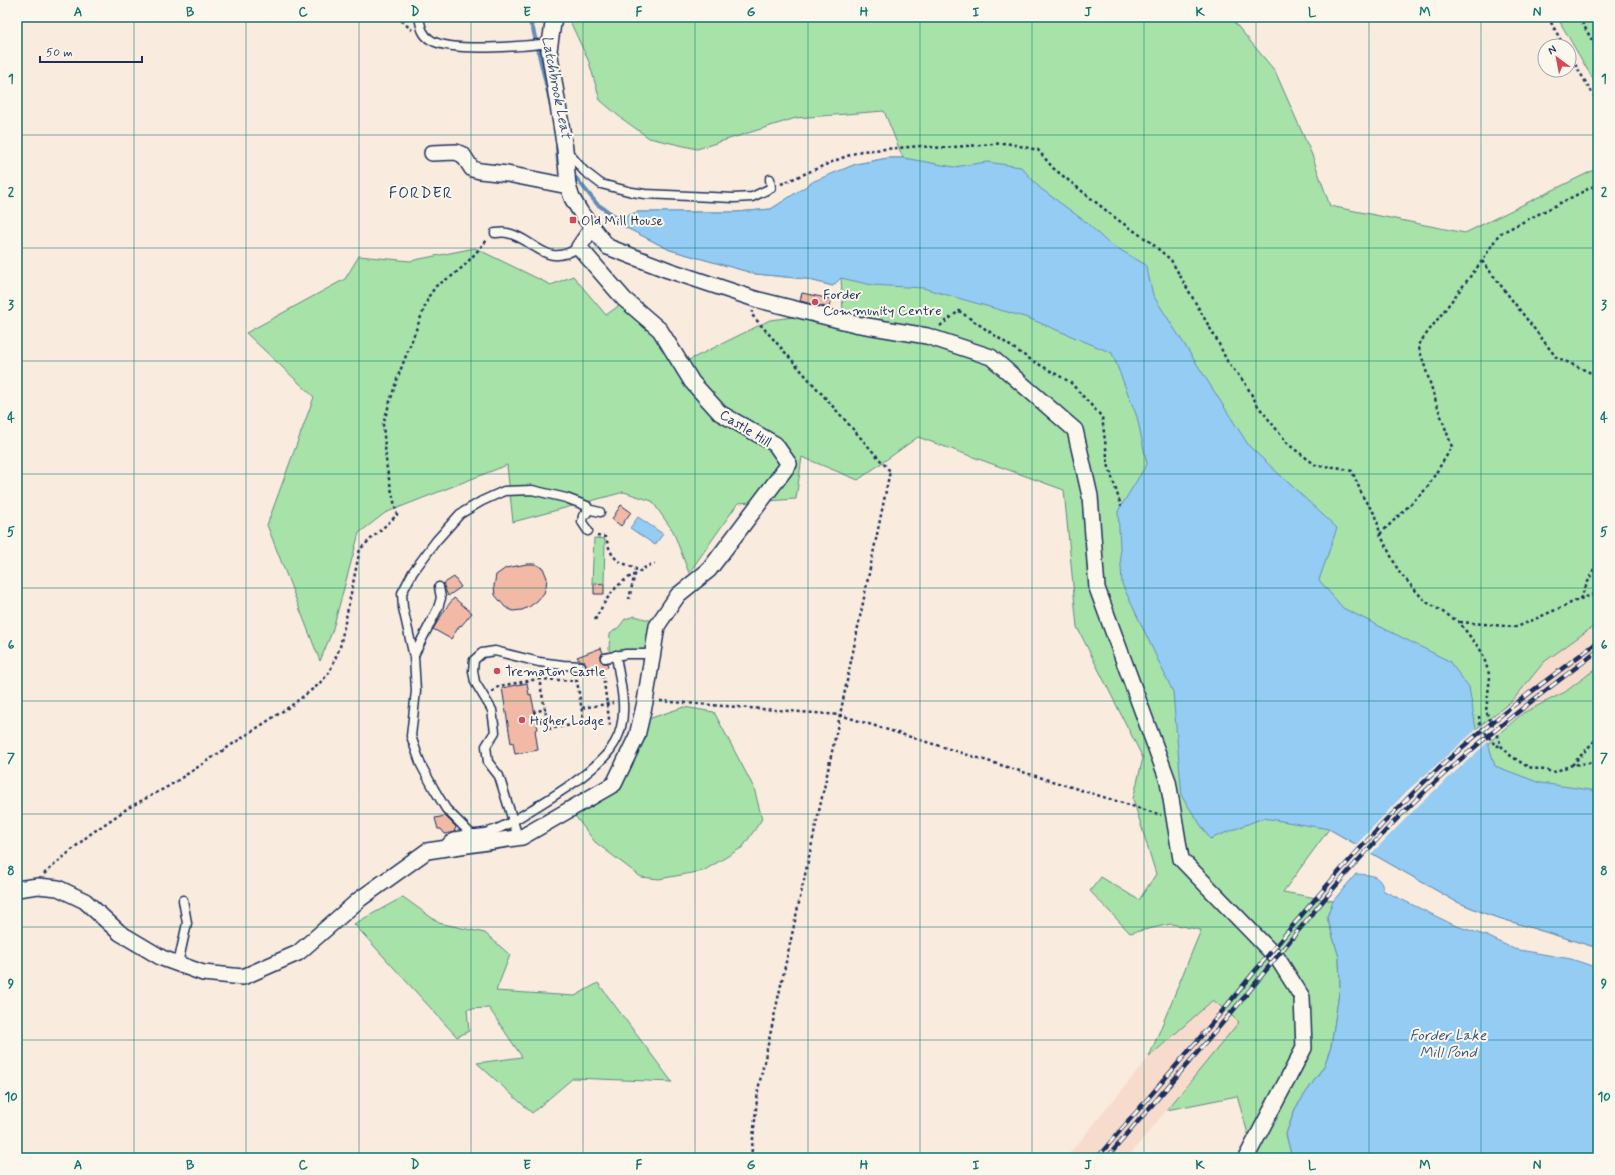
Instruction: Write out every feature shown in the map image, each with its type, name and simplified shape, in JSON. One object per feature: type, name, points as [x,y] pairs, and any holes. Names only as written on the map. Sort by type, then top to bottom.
[{"type":"street","points":[[554,17],[541,44],[549,50],[565,149],[568,186],[572,198],[592,228],[608,247],[668,270],[755,299],[855,324],[927,336],[990,357],[1076,430],[1090,496],[1097,588],[1168,781],[1181,859],[1278,960],[1302,996],[1304,1048],[1246,1158]]},
{"type":"street","points":[[432,153],[456,152],[463,155],[472,169],[568,186]]},
{"type":"street","points":[[579,248],[592,228]]},
{"type":"street","name":"Castle Hill","points":[[17,889],[38,886],[58,888],[85,901],[120,933],[162,958],[202,973],[243,977],[298,953],[360,899],[427,851],[522,837],[614,784],[652,701],[652,654],[657,626],[678,595],[709,570],[789,464],[775,444],[720,413],[692,382],[660,330],[624,299],[579,248]]},
{"type":"lane","points":[[419,17],[422,32],[432,41],[462,48],[541,44]]},
{"type":"lane","points":[[565,149],[584,171],[601,184],[645,194],[734,198],[752,197],[771,188],[770,179]]},
{"type":"lane","points":[[495,233],[507,233],[538,250],[551,255],[569,254],[579,248]]},
{"type":"lane","points":[[471,834],[440,801],[421,765],[411,736],[416,691],[414,655],[403,608],[402,593],[413,572],[436,541],[460,514],[482,501],[504,491],[532,490],[566,498],[587,506],[588,513],[583,516],[582,522],[588,531]]},
{"type":"lane","points":[[587,509],[600,512]]},
{"type":"lane","points":[[414,655],[438,608],[441,598],[439,587]]},
{"type":"lane","points":[[518,837],[499,776],[488,762],[486,746],[495,732],[492,710],[475,682],[473,671],[474,660],[482,653],[496,651],[539,662],[563,666],[581,666]]},
{"type":"lane","points":[[604,658],[616,655],[652,654]]},
{"type":"lane","points":[[442,849],[450,838],[458,835],[486,833],[513,821],[575,782],[605,756],[614,745],[621,729],[624,714],[616,655]]},
{"type":"lane","points":[[178,964],[187,923],[183,900]]},
{"type":"path","points":[[1548,17],[1560,38]]},
{"type":"path","points":[[1579,17],[1598,51]]},
{"type":"path","points":[[1577,68],[1598,103]]},
{"type":"path","points":[[771,188],[813,169],[861,151],[920,146],[941,148],[1006,142],[1038,150],[1058,172],[1118,220],[1149,241],[1172,260],[1218,342],[1228,363],[1245,382],[1258,406],[1289,445],[1317,466],[1338,467],[1352,471],[1364,499],[1376,516],[1380,534],[1398,572],[1426,601],[1459,622],[1482,652],[1490,677],[1486,712],[1502,747],[1511,756],[1528,767],[1554,772],[1572,765],[1598,762]]},
{"type":"path","points":[[1380,534],[1426,489],[1452,447],[1418,345],[1482,261],[1499,234],[1598,184]]},
{"type":"path","points":[[38,886],[45,872],[89,835],[128,808],[169,786],[292,705],[318,685],[329,673],[340,647],[360,549],[397,515],[387,470],[384,424],[397,379],[429,296],[436,286],[452,276],[495,233]]},
{"type":"path","points":[[1482,261],[1556,357],[1598,376]]},
{"type":"path","points":[[751,1158],[758,1090],[840,715],[890,471],[752,315],[755,299]]},
{"type":"path","points":[[927,336],[959,310]]},
{"type":"path","points":[[588,531],[592,535],[605,537],[615,560],[636,569],[629,599]]},
{"type":"path","points":[[1580,599],[1598,560]]},
{"type":"path","points":[[594,620],[610,595],[628,578],[635,575],[649,564],[655,564]]},
{"type":"path","points":[[1459,622],[1517,626],[1580,599],[1598,593]]},
{"type":"path","points":[[603,674],[606,704]]},
{"type":"path","points":[[486,699],[499,686],[540,680],[577,681],[584,723],[548,729],[540,680]]},
{"type":"path","points":[[652,701],[840,715],[1174,819]]},
{"type":"path","points":[[582,708],[622,702]]},
{"type":"path","points":[[534,712],[545,709]]},
{"type":"path","points":[[1479,716],[1480,726],[1495,745],[1502,747]]},
{"type":"path","points":[[1572,765],[1598,737]]},
{"type":"shaded area","points":[[1598,623],[1598,668],[1565,692],[1523,713],[1513,700],[1544,662]]},
{"type":"shaded area","points":[[1213,1000],[1240,1022],[1127,1158],[1066,1158],[1149,1057]]},
{"type":"green space","points":[[568,17],[1230,17],[1275,71],[1312,155],[1330,206],[1465,233],[1598,168],[1598,623],[1544,662],[1513,700],[1476,729],[1488,743],[1523,713],[1565,692],[1598,667],[1598,948],[1489,915],[1455,901],[1329,829],[1283,892],[1333,901],[1327,917],[1339,957],[1340,986],[1331,1047],[1324,1066],[1295,1109],[1286,1134],[1292,1158],[1255,1158],[1237,1096],[1167,1110],[1239,1022],[1213,1000],[1149,1057],[1201,930],[1171,924],[1130,933],[1090,891],[1101,877],[1139,900],[1156,874],[1133,799],[1143,758],[1077,627],[1064,490],[918,437],[858,480],[802,457],[796,499],[738,503],[689,573],[673,531],[652,501],[624,492],[513,522],[507,465],[385,513],[359,533],[332,632],[320,661],[267,525],[314,397],[246,333],[345,279],[359,256],[410,261],[475,248],[551,285],[573,276],[606,315],[624,302],[681,364],[770,320],[843,311],[841,278],[833,286],[806,279],[756,274],[670,250],[619,224],[619,219],[637,212],[737,212],[771,209],[814,182],[856,164],[888,158],[903,158],[884,111],[796,118],[697,149],[649,138],[621,118],[600,100],[589,62]]},
{"type":"green space","points":[[1557,17],[1598,17],[1598,88],[1577,52],[1577,38],[1569,38]]},
{"type":"green space","points":[[594,538],[605,539],[604,584],[592,583]]},
{"type":"green space","points":[[635,616],[652,621],[650,651],[611,654],[609,649],[610,634],[619,627],[625,619]]},
{"type":"green space","points":[[684,707],[714,712],[754,788],[762,819],[743,847],[703,871],[659,879],[641,877],[595,842],[569,808],[611,782],[645,720]]},
{"type":"green space","points":[[403,897],[439,923],[485,933],[510,955],[496,991],[575,996],[598,983],[672,1082],[573,1078],[532,1113],[477,1063],[522,1057],[489,1008],[467,1009],[469,1031],[457,1037],[354,924]]},
{"type":"water","points":[[888,158],[904,158],[954,167],[987,162],[1021,167],[1040,188],[1086,222],[1107,242],[1146,265],[1153,295],[1249,446],[1337,528],[1319,580],[1343,608],[1449,661],[1469,687],[1476,729],[1488,743],[1495,766],[1540,783],[1598,791],[1598,948],[1489,915],[1455,901],[1329,829],[1263,818],[1210,839],[1182,797],[1173,692],[1122,584],[1118,511],[1147,464],[1137,417],[1112,353],[1028,318],[923,288],[872,285],[841,278],[833,286],[806,279],[756,274],[670,250],[619,224],[619,219],[637,212],[737,212],[771,209],[814,181],[856,164]]},
{"type":"water","points":[[638,517],[663,534],[655,545],[630,528]]},
{"type":"water","name":"Forder Lake Mill Pond","points":[[1356,874],[1374,876],[1380,881],[1384,891],[1454,925],[1487,936],[1514,949],[1571,959],[1598,968],[1598,1158],[1292,1158],[1286,1134],[1295,1109],[1324,1066],[1331,1047],[1340,986],[1339,957],[1327,917],[1333,901]]},
{"type":"pier","points":[[1478,728],[1489,741],[1421,803],[1370,855],[1355,846],[1407,791]]},
{"type":"building","name":"Forder Community Centre","points":[[802,293],[831,299],[829,308],[800,301]]},
{"type":"building","points":[[621,505],[631,512],[621,526],[612,519]]},
{"type":"building","points":[[535,564],[543,568],[547,578],[546,587],[544,593],[529,607],[522,610],[513,611],[505,607],[495,595],[494,586],[496,575],[506,568]]},
{"type":"building","points":[[454,577],[461,587],[448,596],[443,584]]},
{"type":"building","points":[[594,583],[604,584],[604,594],[594,594]]},
{"type":"building","points":[[454,598],[472,613],[461,626],[460,625],[451,639],[433,629]]},
{"type":"building","points":[[601,648],[603,653],[600,656],[600,659],[603,663],[607,663],[608,667],[585,676],[583,671],[586,669],[586,664],[577,657]]},
{"type":"building","name":"Higher Lodge","points":[[527,683],[529,695],[531,694],[538,729],[535,730],[538,750],[515,754],[513,742],[511,743],[502,688]]},
{"type":"building","points":[[445,816],[456,827],[454,832],[445,834],[441,829],[438,829],[435,818]]},
{"type":"waterway","name":"Latchbrook Leat","points":[[527,17],[533,29],[551,105]]},
{"type":"waterway","name":"Latchbrook Leat","points":[[557,147],[558,163]]},
{"type":"waterway","name":"Latchbrook Leat","points":[[576,178],[597,204],[619,219]]},
{"type":"railway","points":[[1097,1158],[1317,897],[1362,846],[1410,796],[1477,734],[1598,642]]},
{"type":"railway","points":[[1107,1158],[1224,1021],[1347,873],[1392,824],[1416,800],[1482,741],[1598,651]]},
{"type":"place","name":"Old Mill House","points":[[573,220]]},
{"type":"place","name":"Forder Community Centre","points":[[815,302]]},
{"type":"place","name":"Trematon Castle","points":[[497,671]]},
{"type":"place","name":"Higher Lodge","points":[[522,720]]},
{"type":"district","name":"FORDER","points":[[421,192]]}]
